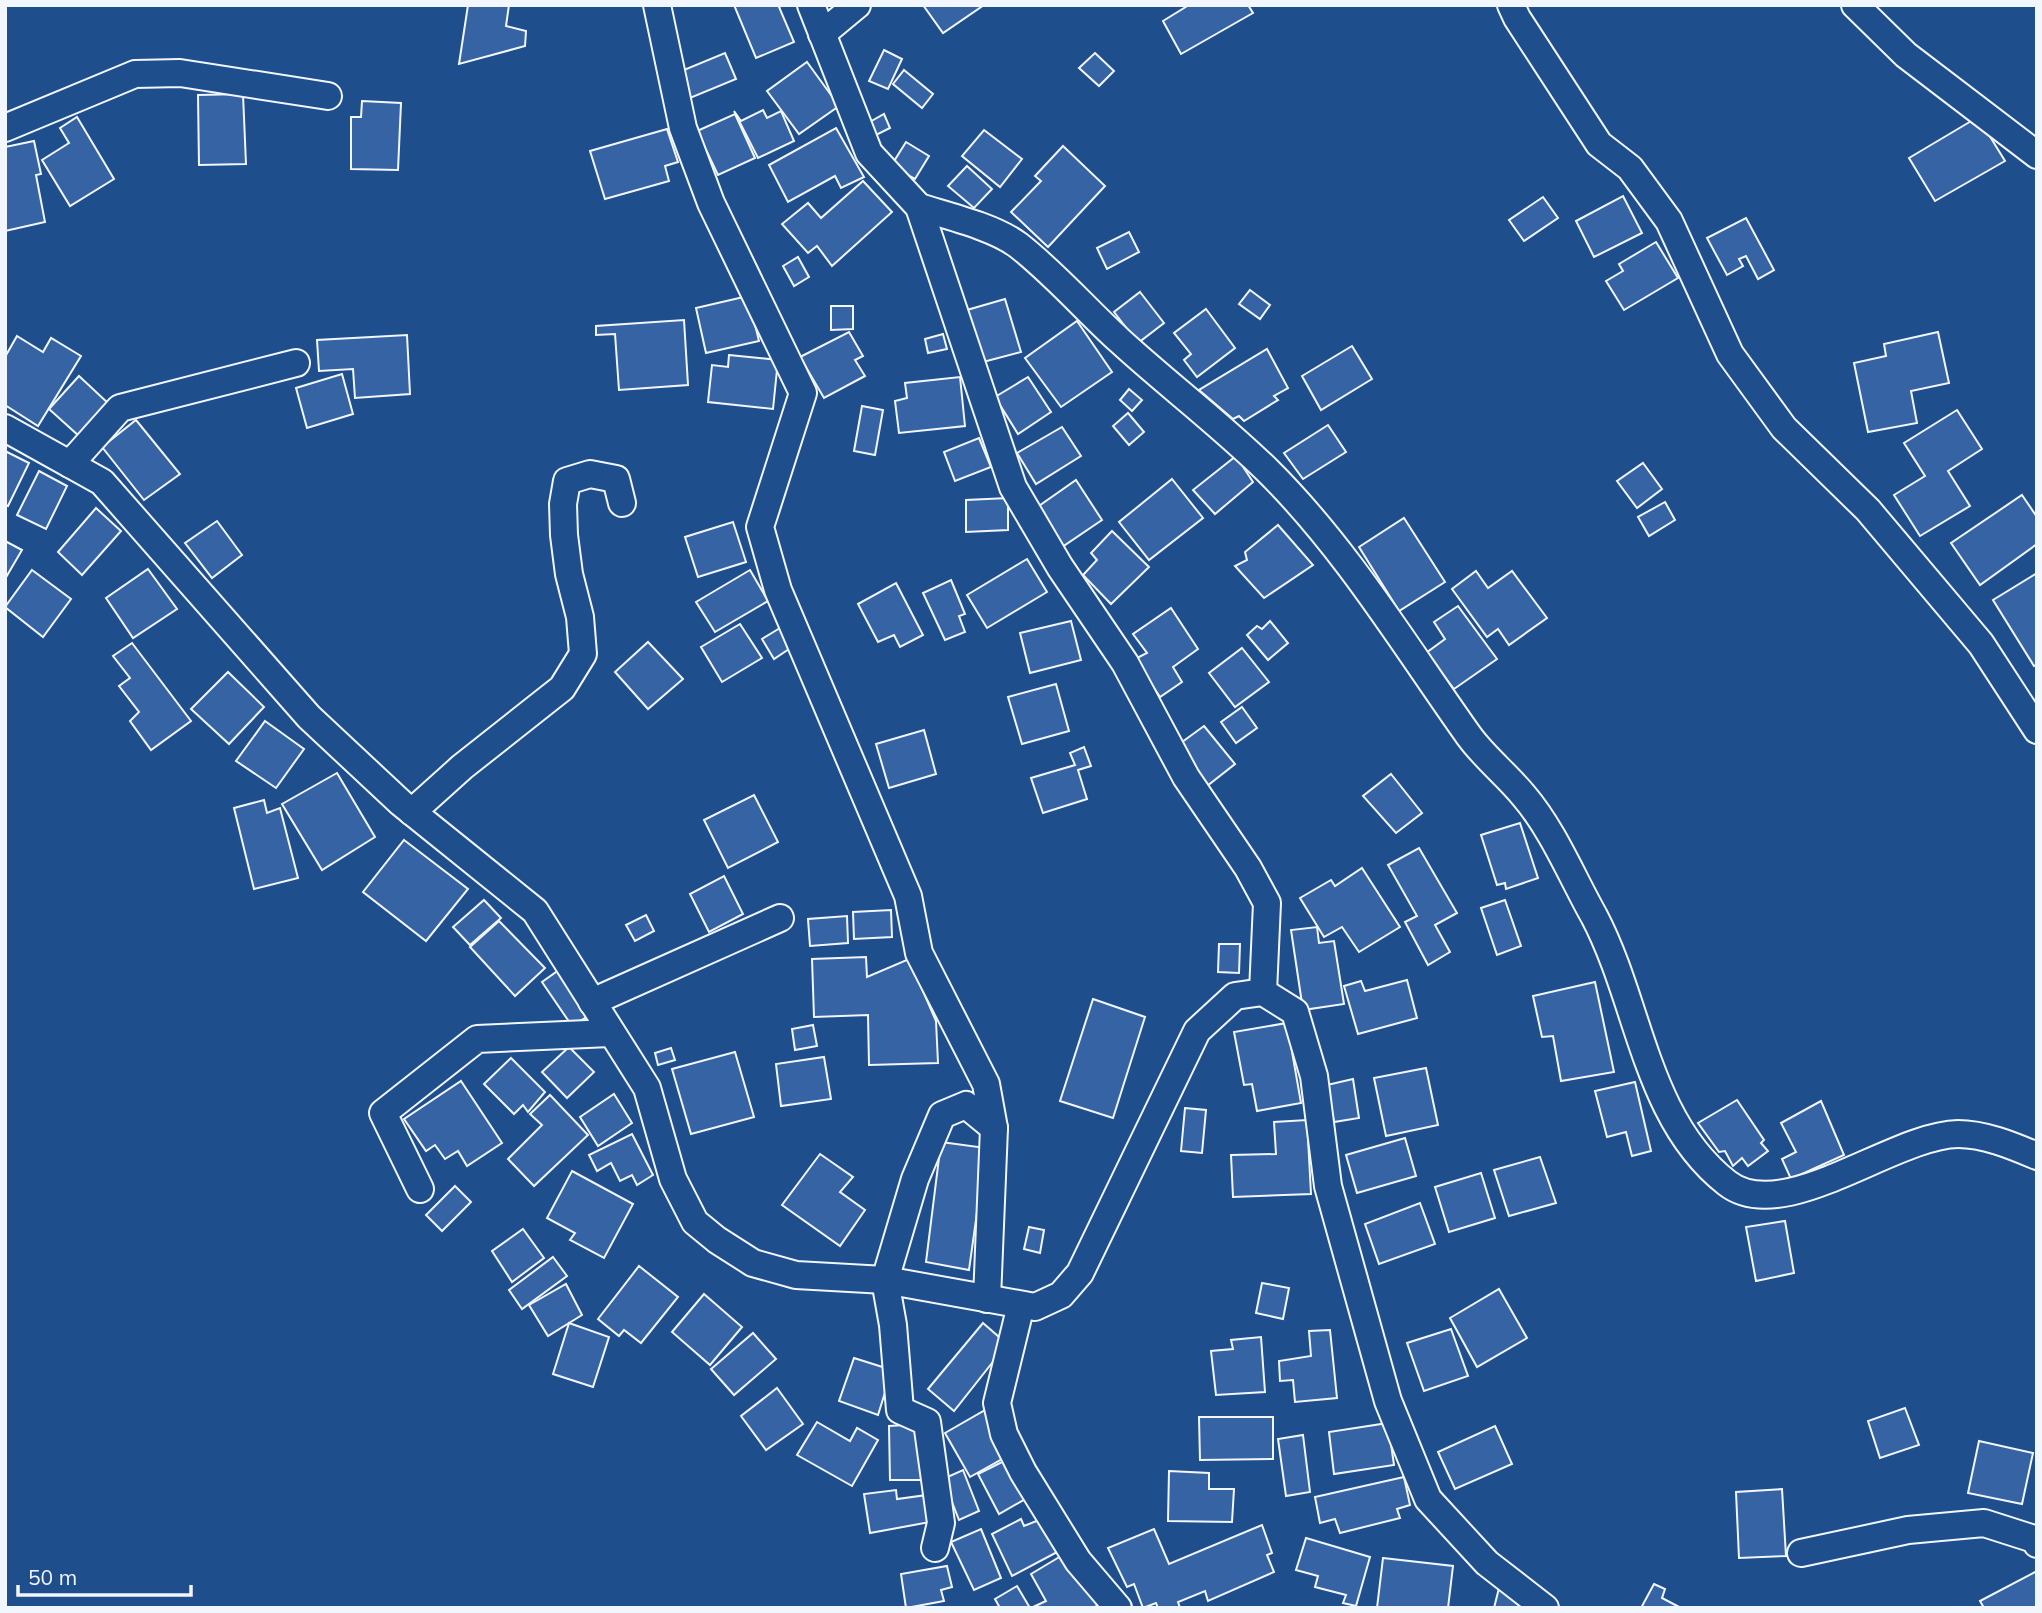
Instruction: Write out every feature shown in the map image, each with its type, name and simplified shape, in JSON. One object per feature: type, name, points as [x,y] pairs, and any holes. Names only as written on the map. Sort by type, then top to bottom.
[{"type":"street","points":[[657,5],[683,128],[706,190],[803,393],[760,527],[778,590],[908,896],[919,953],[986,1084],[994,1128],[988,1300]]},
{"type":"street","points":[[811,5],[869,153],[919,207],[1013,487],[1060,567],[1125,663],[1186,777],[1248,868],[1268,903],[1263,992]]},
{"type":"street","points":[[822,34],[857,5]]},
{"type":"street","points":[[1511,5],[1600,144],[1630,168],[1669,221],[1730,354],[1761,397],[1784,428],[1868,510],[1981,644],[2037,730]]},
{"type":"street","points":[[1855,5],[1906,55],[2037,155]]},
{"type":"street","points":[[5,128],[135,74],[180,73],[328,96]]},
{"type":"street","points":[[919,207],[957,218],[1016,243],[1173,389],[1267,470],[1354,571],[1478,748],[1526,798],[1554,843],[1607,940],[1666,1107],[1700,1156],[1729,1186],[1758,1196],[1785,1194],[1894,1149],[1959,1134],[2005,1143],[2037,1156]]},
{"type":"street","points":[[70,464],[120,408],[296,363]]},
{"type":"street","points":[[5,428],[102,482],[309,717],[412,812],[535,911],[647,1088],[673,1179],[695,1222],[752,1263],[796,1275],[885,1280],[1035,1307],[1061,1295],[1080,1273],[1197,1031],[1235,996],[1263,992],[1295,1012],[1314,1076],[1328,1186],[1388,1401],[1428,1499],[1487,1563],[1545,1608]]},
{"type":"street","points":[[412,812],[462,767],[562,688],[583,654],[580,617],[569,574],[564,535],[563,504],[567,481],[590,474],[616,479],[622,503]]},
{"type":"street","points":[[592,1002],[780,918]]},
{"type":"street","points":[[419,1189],[383,1113],[477,1038],[610,1033]]},
{"type":"street","points":[[935,1548],[941,1523],[927,1422],[900,1410],[893,1325],[885,1280],[915,1179],[942,1115],[966,1105],[994,1128]]},
{"type":"street","points":[[1021,1305],[997,1403],[1004,1434],[1023,1472],[1078,1561],[1118,1608]]},
{"type":"street","points":[[1801,1553],[1908,1530],[1984,1522],[2034,1539],[2037,1544]]},
{"type":"building","points":[[468,5],[509,5],[506,26],[526,31],[525,46],[459,64]]},
{"type":"building","points":[[734,5],[783,5],[779,7],[794,42],[756,58]]},
{"type":"building","points":[[923,5],[984,5],[943,33]]},
{"type":"building","points":[[1189,5],[1248,5],[1253,13],[1181,54],[1163,21]]},
{"type":"building","points":[[884,50],[902,59],[888,89],[869,81]]},
{"type":"building","points":[[725,53],[736,79],[690,98],[679,72]]},
{"type":"building","points":[[1095,53],[1114,71],[1099,86],[1079,68]]},
{"type":"building","points":[[807,62],[839,106],[799,134],[767,91]]},
{"type":"building","points":[[904,70],[933,94],[922,108],[893,84]]},
{"type":"building","points":[[243,94],[246,164],[199,165],[198,95]]},
{"type":"building","points":[[362,101],[401,103],[398,170],[351,169],[351,117],[361,117]]},
{"type":"building","points":[[763,110],[767,118],[781,111],[794,141],[758,158],[734,111],[741,121]]},
{"type":"building","points":[[735,114],[755,158],[718,175],[697,131]]},
{"type":"building","points":[[884,114],[890,128],[876,135],[868,123]]},
{"type":"building","points":[[77,117],[114,179],[70,206],[42,160],[69,143],[60,128]]},
{"type":"building","points":[[1978,117],[2005,161],[1935,201],[1909,158]]},
{"type":"building","points":[[836,128],[864,177],[841,188],[835,176],[788,202],[769,165]]},
{"type":"building","points":[[667,129],[678,162],[665,166],[669,181],[605,199],[590,151]]},
{"type":"building","points":[[984,130],[1022,159],[1000,187],[962,156]]},
{"type":"building","points":[[34,141],[41,174],[36,175],[45,222],[5,231],[5,147]]},
{"type":"building","points":[[906,142],[929,156],[915,179],[891,166]]},
{"type":"building","points":[[1063,146],[1105,186],[1048,247],[1011,212],[1041,181],[1035,176]]},
{"type":"building","points":[[967,166],[992,189],[974,208],[948,186]]},
{"type":"building","points":[[863,181],[892,212],[832,266],[817,246],[808,253],[782,224],[808,203],[821,218]]},
{"type":"building","points":[[1623,196],[1642,233],[1594,257],[1576,221]]},
{"type":"building","points":[[1543,197],[1558,218],[1524,241],[1509,220]]},
{"type":"building","points":[[1746,218],[1774,270],[1758,279],[1746,256],[1739,259],[1743,266],[1727,275],[1707,238]]},
{"type":"building","points":[[1129,232],[1139,252],[1107,269],[1097,248]]},
{"type":"building","points":[[1656,242],[1678,278],[1624,310],[1606,281],[1623,271],[1619,264]]},
{"type":"building","points":[[798,257],[809,277],[794,286],[783,266]]},
{"type":"building","points":[[1250,290],[1270,305],[1260,319],[1239,304]]},
{"type":"building","points":[[1140,292],[1164,323],[1138,343],[1114,312]]},
{"type":"building","points":[[748,296],[759,341],[706,353],[696,308]]},
{"type":"building","points":[[1005,299],[1021,352],[983,362],[967,310]]},
{"type":"building","points":[[831,306],[853,306],[853,329],[831,330]]},
{"type":"building","points":[[1206,309],[1235,348],[1197,377],[1184,360],[1191,354],[1174,333]]},
{"type":"building","points":[[684,320],[688,385],[619,390],[615,334],[596,335],[596,326]]},
{"type":"building","points":[[1077,321],[1112,372],[1061,407],[1025,358]]},
{"type":"building","points":[[849,332],[863,356],[855,360],[865,376],[824,398],[800,357]]},
{"type":"building","points":[[1938,332],[1949,383],[1911,391],[1917,423],[1868,432],[1854,363],[1886,356],[1884,344]]},
{"type":"building","points":[[943,334],[947,349],[928,353],[925,339]]},
{"type":"building","points":[[407,335],[410,394],[355,398],[353,369],[319,371],[317,340]]},
{"type":"building","points":[[17,336],[43,352],[51,338],[81,356],[38,426],[5,405],[5,357]]},
{"type":"building","points":[[1352,346],[1372,379],[1321,410],[1302,376]]},
{"type":"building","points":[[1267,349],[1288,388],[1274,396],[1278,400],[1244,421],[1239,416],[1233,419],[1199,390]]},
{"type":"building","points":[[729,355],[778,360],[773,409],[708,402],[712,365],[728,367]]},
{"type":"building","points":[[342,374],[353,414],[307,428],[296,388]]},
{"type":"building","points":[[79,376],[109,404],[79,436],[49,409]]},
{"type":"building","points":[[960,377],[965,426],[899,433],[895,401],[907,398],[905,383]]},
{"type":"building","points":[[1028,377],[1051,412],[1018,434],[995,397]]},
{"type":"building","points":[[1129,389],[1142,400],[1132,411],[1120,400]]},
{"type":"building","points":[[862,406],[883,410],[875,455],[854,451]]},
{"type":"building","points":[[1957,410],[1982,449],[1948,471],[1970,506],[1920,536],[1894,495],[1925,476],[1904,443]]},
{"type":"building","points":[[1128,413],[1144,432],[1129,445],[1113,426]]},
{"type":"building","points":[[136,420],[180,474],[144,500],[102,447]]},
{"type":"building","points":[[1328,425],[1346,452],[1303,479],[1284,453]]},
{"type":"building","points":[[1062,427],[1081,456],[1036,484],[1017,453]]},
{"type":"building","points":[[979,438],[991,467],[955,481],[944,452]]},
{"type":"building","points":[[5,451],[29,463],[8,506],[5,505]]},
{"type":"building","points":[[1236,456],[1253,482],[1215,514],[1193,490]]},
{"type":"building","points":[[1643,463],[1662,489],[1637,508],[1617,481]]},
{"type":"building","points":[[39,471],[67,486],[46,529],[17,515]]},
{"type":"building","points":[[1172,479],[1203,518],[1149,560],[1119,522]]},
{"type":"building","points":[[1076,480],[1102,520],[1062,547],[1036,508]]},
{"type":"building","points":[[2022,495],[2037,517],[2037,544],[1980,585],[1951,543]]},
{"type":"building","points":[[1008,498],[1008,530],[966,532],[966,500]]},
{"type":"building","points":[[1665,502],[1675,520],[1649,536],[1638,517]]},
{"type":"building","points":[[96,508],[121,531],[82,575],[58,552]]},
{"type":"building","points":[[1404,518],[1445,582],[1399,611],[1359,547]]},
{"type":"building","points":[[217,521],[242,555],[212,578],[185,543]]},
{"type":"building","points":[[733,522],[746,562],[698,577],[685,537]]},
{"type":"building","points":[[1278,525],[1313,565],[1264,598],[1235,566],[1247,560],[1245,552]]},
{"type":"building","points":[[1112,531],[1149,567],[1111,604],[1083,575],[1097,560],[1091,553]]},
{"type":"building","points":[[5,541],[22,550],[5,579]]},
{"type":"building","points":[[1027,559],[1047,592],[987,628],[967,595]]},
{"type":"building","points":[[148,569],[177,609],[133,638],[106,598]]},
{"type":"building","points":[[32,570],[71,599],[43,637],[5,607]]},
{"type":"building","points":[[750,570],[768,601],[715,632],[696,602]]},
{"type":"building","points":[[1476,571],[1488,588],[1512,571],[1547,618],[1509,645],[1498,629],[1487,637],[1452,589]]},
{"type":"building","points":[[2037,573],[2037,665],[2034,666],[1993,600]]},
{"type":"building","points":[[951,580],[965,614],[959,616],[965,632],[945,640],[923,593]]},
{"type":"building","points":[[896,583],[923,635],[900,647],[894,635],[878,642],[858,604]]},
{"type":"building","points":[[1458,606],[1497,659],[1454,689],[1426,653],[1445,639],[1434,622]]},
{"type":"building","points":[[1171,608],[1198,649],[1173,667],[1182,682],[1160,697],[1135,659],[1147,653],[1133,634]]},
{"type":"building","points":[[1071,621],[1081,660],[1030,673],[1020,633]]},
{"type":"building","points":[[1270,621],[1288,643],[1268,660],[1247,635],[1257,626],[1262,629]]},
{"type":"building","points":[[740,624],[762,658],[722,682],[701,647]]},
{"type":"building","points":[[780,628],[792,647],[774,659],[762,639]]},
{"type":"building","points":[[648,642],[683,679],[648,709],[615,672]]},
{"type":"building","points":[[132,643],[191,721],[151,750],[130,721],[139,712],[119,686],[130,678],[113,656]]},
{"type":"building","points":[[1242,648],[1269,682],[1235,707],[1209,673]]},
{"type":"building","points":[[228,672],[264,707],[229,744],[191,709]]},
{"type":"building","points":[[1056,684],[1069,731],[1022,744],[1008,697]]},
{"type":"building","points":[[1242,707],[1257,728],[1236,743],[1221,722]]},
{"type":"building","points":[[265,721],[304,749],[276,788],[236,761]]},
{"type":"building","points":[[1204,726],[1235,764],[1207,786],[1178,745]]},
{"type":"building","points":[[924,730],[936,774],[889,788],[876,744]]},
{"type":"building","points":[[1084,747],[1091,766],[1078,770],[1087,799],[1043,813],[1031,778],[1075,765],[1070,753]]},
{"type":"building","points":[[337,773],[375,837],[322,870],[282,804]]},
{"type":"building","points":[[1391,774],[1422,813],[1396,833],[1363,796]]},
{"type":"building","points":[[754,795],[778,842],[728,868],[704,820]]},
{"type":"building","points":[[264,800],[267,813],[280,808],[298,878],[254,889],[234,808]]},
{"type":"building","points":[[1520,823],[1538,878],[1506,889],[1505,883],[1497,885],[1481,835]]},
{"type":"building","points":[[404,840],[468,889],[426,941],[363,892]]},
{"type":"building","points":[[1419,848],[1457,913],[1435,925],[1450,952],[1428,965],[1405,922],[1417,916],[1388,865]]},
{"type":"building","points":[[1362,868],[1400,927],[1359,952],[1342,927],[1324,937],[1300,898],[1331,880],[1335,886]]},
{"type":"building","points":[[724,876],[743,914],[709,932],[690,894]]},
{"type":"building","points":[[484,900],[501,918],[470,945],[453,927]]},
{"type":"building","points":[[1505,900],[1521,946],[1497,955],[1481,908]]},
{"type":"building","points":[[891,910],[892,937],[854,939],[853,912]]},
{"type":"building","points":[[646,915],[654,931],[635,941],[626,925]]},
{"type":"building","points":[[847,916],[848,943],[810,946],[808,919]]},
{"type":"building","points":[[499,921],[545,968],[515,996],[470,947]]},
{"type":"building","points":[[1317,927],[1319,943],[1334,941],[1344,1004],[1303,1010],[1291,930]]},
{"type":"building","points":[[1219,944],[1240,944],[1239,973],[1218,972]]},
{"type":"building","points":[[866,957],[867,977],[909,959],[936,1021],[938,1063],[869,1065],[868,1015],[814,1017],[812,959]]},
{"type":"building","points":[[559,970],[590,1015],[572,1026],[542,982]]},
{"type":"building","points":[[1407,980],[1417,1018],[1358,1034],[1344,986],[1361,981],[1365,991]]},
{"type":"building","points":[[1595,982],[1614,1072],[1561,1081],[1553,1036],[1542,1037],[1533,996]]},
{"type":"building","points":[[1093,999],[1145,1017],[1113,1118],[1060,1101]]},
{"type":"building","points":[[1287,1023],[1301,1103],[1257,1111],[1252,1084],[1244,1085],[1234,1032]]},
{"type":"building","points":[[813,1025],[817,1046],[795,1050],[792,1029]]},
{"type":"building","points":[[569,1047],[594,1072],[567,1098],[542,1072]]},
{"type":"building","points":[[671,1048],[675,1060],[658,1065],[655,1053]]},
{"type":"building","points":[[735,1052],[754,1117],[691,1134],[672,1069]]},
{"type":"building","points":[[824,1057],[831,1099],[781,1106],[776,1064]]},
{"type":"building","points":[[511,1058],[545,1092],[528,1112],[523,1105],[514,1114],[484,1084]]},
{"type":"building","points":[[1426,1068],[1438,1125],[1386,1136],[1374,1078]]},
{"type":"building","points":[[1353,1079],[1359,1118],[1334,1122],[1327,1085]]},
{"type":"building","points":[[461,1081],[502,1143],[467,1166],[458,1151],[445,1159],[435,1145],[426,1151],[404,1119]]},
{"type":"building","points":[[1635,1082],[1651,1151],[1632,1156],[1626,1132],[1607,1137],[1595,1091]]},
{"type":"building","points":[[614,1094],[632,1123],[598,1146],[580,1117]]},
{"type":"building","points":[[550,1095],[588,1135],[534,1186],[508,1159],[542,1125],[530,1114]]},
{"type":"building","points":[[1737,1100],[1764,1140],[1761,1143],[1768,1151],[1748,1166],[1742,1158],[1733,1166],[1725,1151],[1719,1152],[1698,1123]]},
{"type":"building","points":[[1821,1101],[1844,1155],[1791,1179],[1782,1159],[1796,1152],[1781,1123]]},
{"type":"building","points":[[1185,1108],[1206,1110],[1202,1153],[1181,1151]]},
{"type":"building","points":[[1307,1120],[1311,1194],[1233,1197],[1231,1155],[1276,1154],[1274,1122]]},
{"type":"building","points":[[632,1134],[653,1175],[637,1185],[632,1175],[620,1181],[611,1163],[597,1171],[589,1155]]},
{"type":"building","points":[[1405,1138],[1416,1176],[1357,1193],[1346,1155]]},
{"type":"building","points":[[941,1142],[986,1148],[969,1270],[926,1262]]},
{"type":"building","points":[[820,1154],[853,1177],[840,1192],[865,1210],[840,1246],[782,1205]]},
{"type":"building","points":[[1540,1157],[1556,1203],[1509,1216],[1494,1170]]},
{"type":"building","points":[[572,1171],[633,1204],[604,1258],[570,1240],[575,1233],[547,1218]]},
{"type":"building","points":[[1481,1173],[1495,1218],[1449,1232],[1435,1187]]},
{"type":"building","points":[[455,1186],[471,1202],[442,1231],[426,1215]]},
{"type":"building","points":[[1420,1203],[1435,1244],[1379,1264],[1365,1224]]},
{"type":"building","points":[[1785,1221],[1794,1273],[1756,1281],[1746,1227]]},
{"type":"building","points":[[1029,1227],[1044,1230],[1040,1253],[1024,1249]]},
{"type":"building","points":[[523,1229],[544,1258],[512,1282],[492,1251]]},
{"type":"building","points":[[553,1257],[567,1276],[522,1309],[509,1290]]},
{"type":"building","points":[[639,1266],[678,1297],[641,1343],[624,1330],[619,1336],[598,1319]]},
{"type":"building","points":[[1262,1283],[1289,1288],[1283,1319],[1256,1313]]},
{"type":"building","points":[[566,1284],[582,1315],[548,1336],[529,1305]]},
{"type":"building","points":[[1499,1289],[1527,1338],[1477,1367],[1450,1318]]},
{"type":"building","points":[[704,1294],[742,1327],[710,1365],[672,1332]]},
{"type":"building","points":[[569,1323],[609,1337],[593,1387],[553,1374]]},
{"type":"building","points":[[983,1323],[1007,1344],[954,1411],[928,1389]]},
{"type":"building","points":[[1451,1329],[1468,1376],[1424,1391],[1407,1343]]},
{"type":"building","points":[[1330,1330],[1337,1398],[1295,1402],[1293,1380],[1280,1381],[1279,1361],[1311,1356],[1309,1331]]},
{"type":"building","points":[[753,1333],[776,1359],[734,1395],[711,1369]]},
{"type":"building","points":[[1261,1337],[1265,1392],[1216,1395],[1211,1351],[1233,1349],[1231,1340]]},
{"type":"building","points":[[854,1358],[892,1370],[878,1415],[839,1401]]},
{"type":"building","points":[[777,1388],[803,1424],[766,1450],[741,1416]]},
{"type":"building","points":[[1905,1408],[1919,1445],[1880,1458],[1868,1421]]},
{"type":"building","points":[[987,1409],[1011,1454],[970,1477],[945,1433]]},
{"type":"building","points":[[1199,1417],[1273,1417],[1273,1459],[1200,1460]]},
{"type":"building","points":[[817,1422],[850,1441],[857,1428],[878,1440],[852,1486],[797,1455]]},
{"type":"building","points":[[1388,1423],[1394,1465],[1334,1474],[1329,1432]]},
{"type":"building","points":[[920,1424],[923,1480],[890,1480],[889,1426]]},
{"type":"building","points":[[1495,1426],[1512,1464],[1455,1489],[1438,1452]]},
{"type":"building","points":[[1303,1435],[1310,1492],[1286,1496],[1278,1439]]},
{"type":"building","points":[[1979,1441],[2033,1453],[2022,1504],[1968,1493]]},
{"type":"building","points":[[1008,1459],[1027,1498],[999,1514],[978,1474]]},
{"type":"building","points":[[963,1470],[979,1511],[959,1520],[943,1479]]},
{"type":"building","points":[[1169,1471],[1209,1473],[1209,1489],[1234,1489],[1232,1522],[1168,1521]]},
{"type":"building","points":[[1404,1477],[1410,1505],[1397,1509],[1400,1518],[1340,1533],[1335,1519],[1320,1523],[1315,1497]]},
{"type":"building","points":[[1782,1489],[1786,1556],[1739,1558],[1736,1492]]},
{"type":"building","points":[[896,1490],[897,1499],[927,1495],[930,1522],[870,1533],[864,1494]]},
{"type":"building","points":[[1044,1518],[1061,1550],[1012,1576],[992,1534],[1021,1519],[1024,1526]]},
{"type":"building","points":[[1262,1525],[1272,1553],[1267,1555],[1274,1572],[1208,1601],[1205,1591],[1178,1602],[1180,1608],[1158,1608],[1156,1603],[1143,1608],[1134,1584],[1127,1587],[1108,1548],[1154,1529],[1169,1564]]},
{"type":"building","points":[[981,1529],[1001,1578],[974,1590],[951,1542]]},
{"type":"building","points":[[1306,1538],[1370,1557],[1356,1606],[1343,1603],[1346,1595],[1315,1587],[1318,1576],[1296,1570]]},
{"type":"building","points":[[1066,1553],[1098,1605],[1093,1608],[1031,1608],[1046,1601],[1031,1574]]},
{"type":"building","points":[[1383,1558],[1453,1566],[1448,1608],[1377,1608]]},
{"type":"building","points":[[947,1566],[952,1587],[941,1590],[944,1601],[906,1608],[901,1574]]},
{"type":"building","points":[[2037,1571],[2037,1608],[1984,1608],[1980,1601]]},
{"type":"building","points":[[1654,1584],[1665,1589],[1662,1598],[1681,1608],[1641,1608]]},
{"type":"building","points":[[1017,1586],[1030,1608],[1000,1608],[995,1599]]},
{"type":"building","points":[[1499,1588],[1523,1608],[1494,1608]]}]
